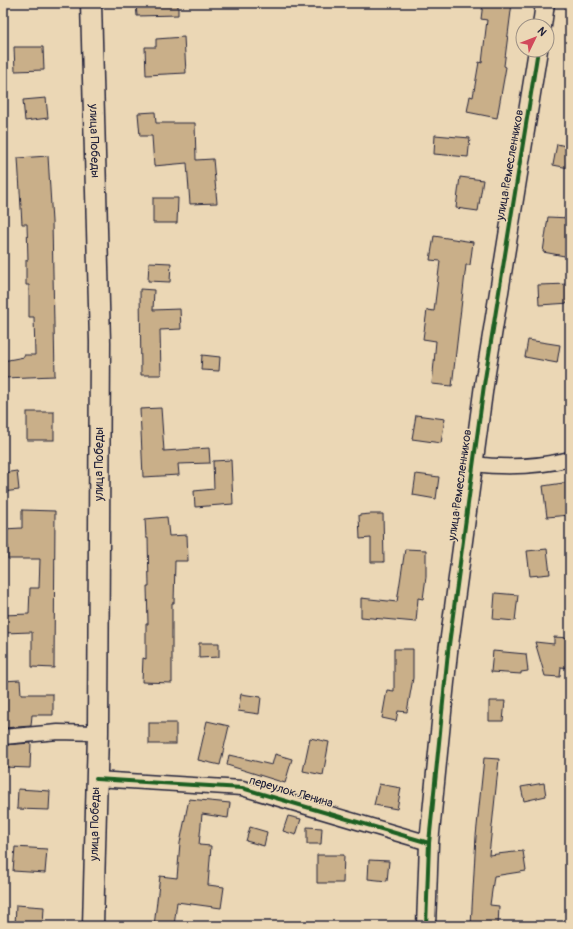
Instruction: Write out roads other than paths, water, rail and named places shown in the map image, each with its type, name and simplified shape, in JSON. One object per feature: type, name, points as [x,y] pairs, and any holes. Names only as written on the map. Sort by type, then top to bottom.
[{"type":"main road","name":"улица Победы","points":[[90,3],[100,342],[98,733],[92,926]]},
{"type":"street","points":[[543,18],[545,3]]},
{"type":"street","name":"улица Ремесленников","points":[[426,926],[429,843],[448,652],[473,464],[503,264],[532,96],[537,58]]},
{"type":"street","points":[[473,464],[496,467],[550,464],[570,459]]},
{"type":"street","points":[[3,737],[58,732],[98,733]]},
{"type":"street","name":"переулок Ленина","points":[[96,778],[242,788],[429,843]]}]
